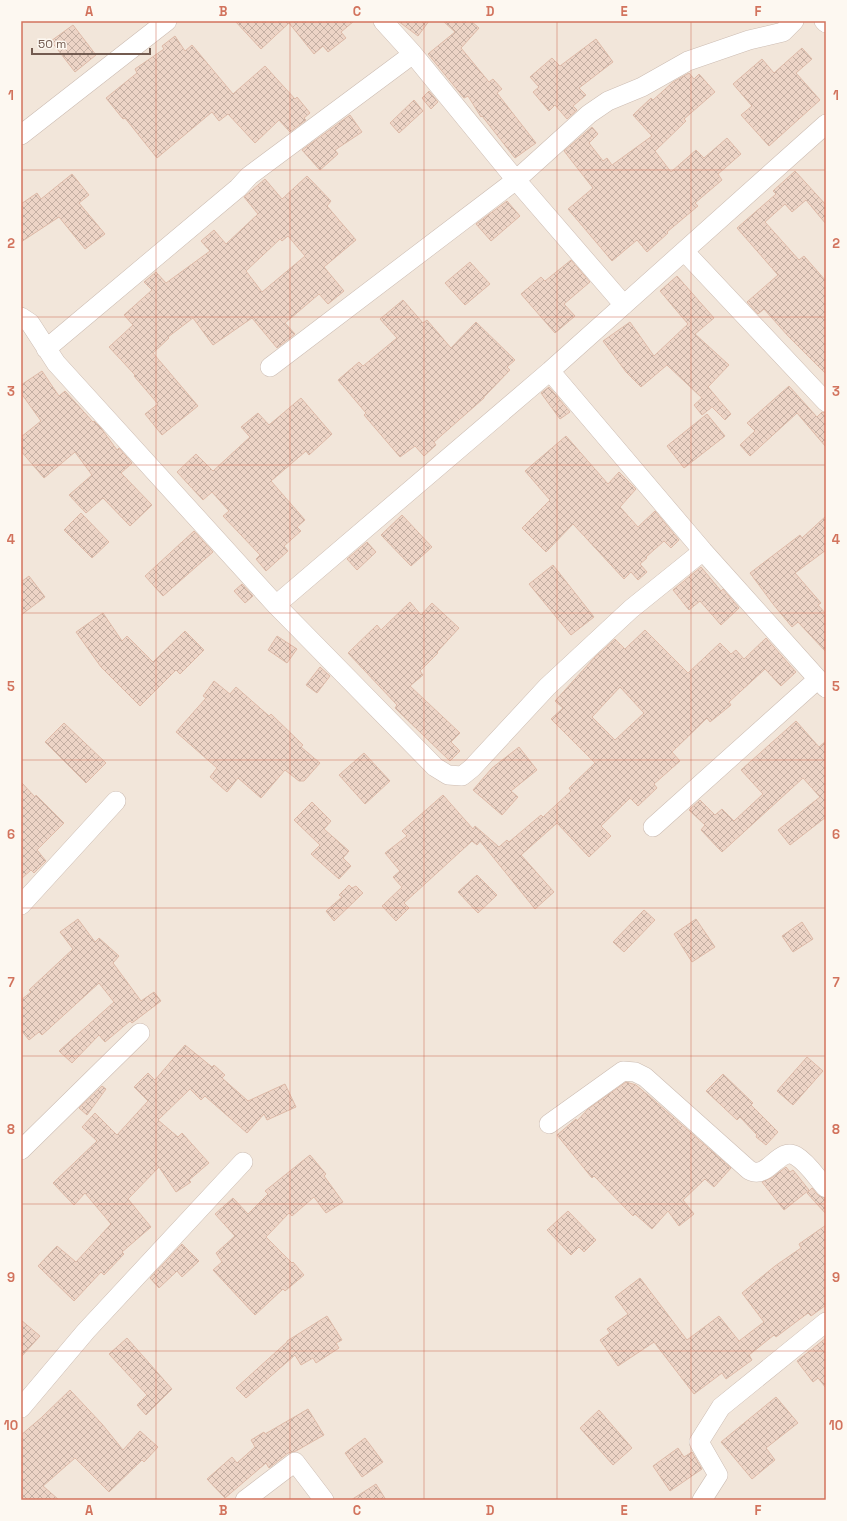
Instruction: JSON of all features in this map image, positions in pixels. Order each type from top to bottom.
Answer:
[{"type":"street","points":[[21,135],[167,21]]},
{"type":"street","points":[[384,21],[413,54],[516,180],[624,306]]},
{"type":"street","points":[[270,367],[516,180],[589,114],[608,101],[642,87],[688,61],[749,40],[783,32],[794,21]]},
{"type":"street","points":[[46,349],[238,188],[249,176],[413,54]]},
{"type":"street","points":[[276,605],[550,371],[826,124]]},
{"type":"street","points":[[684,251],[826,402]]},
{"type":"street","points":[[21,317],[30,323],[56,363],[276,605],[435,767],[448,775],[462,776],[472,768],[547,687],[631,609],[703,551]]},
{"type":"street","points":[[550,371],[703,551],[822,684],[653,827]]},
{"type":"street","points":[[21,905],[116,801]]},
{"type":"street","points":[[21,1150],[140,1033]]},
{"type":"street","points":[[549,1124],[623,1071],[635,1072],[645,1077],[749,1170],[757,1173],[766,1170],[784,1155],[794,1154],[801,1159],[826,1188]]},
{"type":"street","points":[[21,1408],[86,1331],[243,1162]]},
{"type":"street","points":[[702,1500],[718,1474],[699,1442],[721,1407],[826,1322]]},
{"type":"street","points":[[245,1500],[296,1462],[324,1500]]},
{"type":"shaded area","points":[[21,21],[826,21],[826,1500],[21,1500]]},
{"type":"building","points":[[235,21],[354,21],[341,32],[346,38],[328,52],[323,46],[314,54],[289,23],[261,49]]},
{"type":"building","points":[[398,21],[429,21],[418,36]]},
{"type":"building","points":[[443,21],[471,21],[479,28],[461,48],[489,82],[493,79],[502,89],[497,93],[536,143],[515,158],[482,116],[481,117],[468,96],[464,98],[428,54],[455,32]]},
{"type":"building","points":[[73,25],[96,55],[75,72],[51,41]]},
{"type":"building","points":[[175,36],[185,51],[192,45],[233,94],[265,66],[295,99],[297,97],[310,113],[304,118],[306,120],[290,132],[279,120],[255,143],[228,114],[219,121],[212,112],[157,158],[125,118],[123,119],[106,98],[137,73],[135,69],[164,49],[162,46]]},
{"type":"building","points":[[596,39],[613,62],[579,88],[586,95],[573,106],[577,110],[567,119],[555,105],[549,111],[533,92],[539,87],[530,77],[552,58],[560,66]]},
{"type":"building","points":[[802,48],[812,59],[796,73],[820,100],[769,146],[741,115],[752,106],[733,84],[762,59],[774,73]]},
{"type":"building","points":[[689,73],[694,79],[699,74],[715,92],[684,119],[686,121],[655,151],[671,172],[696,150],[704,158],[727,138],[741,154],[718,174],[722,180],[695,203],[698,206],[667,232],[668,233],[647,252],[637,240],[612,261],[568,209],[593,188],[564,151],[592,127],[598,134],[589,143],[603,161],[607,158],[612,165],[652,136],[633,115],[651,98],[653,100],[673,82]]},
{"type":"building","points":[[429,91],[438,102],[431,109],[422,98]]},
{"type":"building","points":[[414,100],[423,111],[399,133],[390,123]]},
{"type":"building","points":[[350,115],[362,132],[335,150],[338,154],[320,170],[302,150]]},
{"type":"building","points":[[795,171],[826,205],[826,224],[806,200],[792,212],[785,204],[765,222],[799,260],[804,256],[826,281],[826,374],[788,336],[764,309],[758,314],[747,302],[778,275],[737,228],[776,194],[773,191]]},
{"type":"building","points":[[72,174],[89,195],[79,203],[105,234],[85,249],[59,217],[21,242],[21,204],[37,193],[41,199]]},
{"type":"building","points":[[307,176],[331,201],[327,206],[356,240],[324,267],[344,291],[328,304],[319,294],[285,323],[295,334],[277,348],[252,318],[213,345],[193,318],[168,337],[169,338],[153,353],[198,406],[162,435],[145,414],[158,404],[134,376],[135,375],[109,347],[133,325],[124,315],[152,290],[144,282],[156,272],[166,283],[210,251],[201,241],[214,230],[226,244],[258,214],[244,197],[265,179],[282,199]],"holes":[[[288,236],[305,256],[262,292],[246,271],[280,239],[282,241]]]},
{"type":"building","points":[[507,201],[520,216],[491,241],[476,224]]},
{"type":"building","points":[[571,260],[590,282],[564,304],[575,316],[555,333],[521,294],[541,277],[545,281]]},
{"type":"building","points":[[470,262],[490,284],[465,305],[445,283]]},
{"type":"building","points":[[677,276],[714,318],[695,334],[729,365],[708,387],[731,414],[725,420],[712,407],[702,415],[694,405],[702,398],[667,365],[641,387],[626,372],[603,341],[630,322],[654,356],[688,324],[660,291]]},
{"type":"building","points":[[403,300],[423,323],[427,320],[451,348],[476,322],[515,360],[507,367],[510,370],[484,398],[434,442],[436,445],[424,456],[415,446],[400,457],[364,415],[366,413],[338,380],[359,362],[363,366],[397,338],[380,319]]},
{"type":"building","points":[[42,371],[59,396],[65,391],[93,422],[94,421],[101,428],[117,450],[119,448],[132,463],[121,473],[152,505],[130,526],[103,498],[86,513],[69,495],[92,475],[75,452],[44,478],[21,451],[21,437],[41,421],[21,393],[21,385]]},
{"type":"building","points":[[789,386],[817,417],[822,412],[826,413],[826,447],[797,413],[750,456],[740,445],[755,431],[747,423]]},
{"type":"building","points":[[549,387],[570,412],[560,419],[541,393]]},
{"type":"building","points":[[301,398],[332,434],[309,455],[306,451],[271,481],[305,520],[297,527],[301,531],[284,546],[288,551],[266,571],[256,559],[260,555],[223,516],[229,511],[212,492],[203,500],[177,472],[196,454],[213,471],[250,437],[241,427],[258,413],[269,425]]},
{"type":"building","points":[[707,414],[725,436],[684,468],[667,446]]},
{"type":"building","points":[[566,436],[608,484],[619,472],[636,489],[620,507],[638,527],[655,511],[679,540],[671,548],[664,541],[646,557],[647,558],[640,564],[647,572],[638,580],[631,572],[624,579],[573,524],[546,552],[522,528],[550,500],[525,471]]},
{"type":"building","points":[[81,513],[109,542],[92,558],[64,530]]},
{"type":"building","points":[[402,515],[432,547],[411,566],[381,535]]},
{"type":"building","points":[[826,516],[826,550],[795,573],[821,603],[818,605],[826,614],[826,652],[798,622],[792,627],[750,573],[800,535],[802,538]]},
{"type":"building","points":[[194,531],[213,552],[163,596],[145,576]]},
{"type":"building","points":[[367,542],[376,552],[357,570],[347,559]]},
{"type":"building","points":[[553,565],[594,617],[571,635],[529,584]]},
{"type":"building","points":[[701,567],[721,591],[723,589],[739,608],[721,625],[700,601],[689,610],[673,590]]},
{"type":"building","points":[[29,576],[45,597],[21,615],[21,582]]},
{"type":"building","points":[[242,584],[253,596],[245,603],[234,591]]},
{"type":"building","points":[[410,602],[421,615],[432,603],[459,628],[437,652],[438,653],[420,671],[423,675],[410,686],[460,733],[451,742],[460,751],[450,761],[395,708],[397,705],[348,653],[377,625],[381,630]]},
{"type":"building","points":[[103,613],[122,641],[127,636],[153,662],[185,631],[204,650],[180,674],[176,670],[140,706],[101,667],[76,632]]},
{"type":"building","points":[[645,630],[688,673],[720,643],[731,654],[736,650],[744,659],[766,638],[796,672],[781,686],[765,669],[729,702],[731,705],[710,722],[707,718],[672,752],[680,761],[654,784],[657,788],[638,806],[630,798],[601,826],[611,836],[589,857],[557,823],[521,855],[554,892],[535,909],[480,841],[477,845],[472,841],[404,903],[409,908],[396,921],[382,906],[402,887],[393,877],[400,871],[385,853],[407,836],[402,831],[443,795],[473,829],[475,826],[499,847],[507,840],[509,842],[541,815],[543,817],[571,791],[569,788],[595,763],[551,719],[563,708],[555,701],[595,657],[615,639],[625,649]],"holes":[[[620,687],[644,713],[615,740],[592,717]]]},
{"type":"building","points":[[277,636],[297,649],[287,663],[268,650]]},
{"type":"building","points":[[320,667],[330,676],[317,693],[306,685]]},
{"type":"building","points":[[214,681],[230,694],[236,687],[269,716],[271,714],[303,745],[301,747],[320,763],[304,781],[299,781],[285,770],[261,798],[238,778],[227,792],[210,777],[217,768],[176,732],[206,698],[203,696]]},
{"type":"building","points":[[796,721],[819,747],[826,741],[826,817],[790,845],[778,830],[820,797],[803,778],[722,852],[701,830],[705,825],[689,810],[700,800],[715,815],[722,809],[734,821],[763,794],[741,770]]},
{"type":"building","points":[[64,723],[106,763],[86,783],[45,742]]},
{"type":"building","points":[[519,747],[537,770],[511,791],[518,797],[502,815],[473,790],[492,768]]},
{"type":"building","points":[[364,753],[390,781],[365,804],[339,775]]},
{"type":"building","points":[[21,782],[64,823],[37,850],[46,861],[34,873],[31,870],[21,879]]},
{"type":"building","points":[[312,802],[331,821],[324,829],[349,851],[343,858],[351,866],[339,879],[311,854],[320,845],[294,820]]},
{"type":"building","points":[[477,875],[497,895],[478,913],[458,892]]},
{"type":"building","points":[[349,885],[352,888],[356,886],[363,893],[334,921],[326,911],[342,897],[339,895]]},
{"type":"building","points":[[644,910],[655,920],[624,952],[613,942]]},
{"type":"building","points":[[78,919],[95,942],[99,938],[119,956],[113,963],[141,1001],[154,992],[161,1001],[132,1023],[130,1021],[105,1042],[99,1035],[72,1063],[59,1051],[114,1002],[99,983],[42,1035],[39,1032],[29,1040],[21,1030],[21,1000],[31,992],[29,990],[73,949],[60,932]]},
{"type":"building","points":[[696,919],[715,947],[692,962],[674,934]]},
{"type":"building","points":[[802,922],[813,939],[793,952],[782,936]]},
{"type":"building","points":[[185,1045],[212,1067],[214,1065],[225,1075],[222,1078],[248,1101],[285,1084],[296,1107],[267,1120],[264,1114],[247,1133],[205,1096],[201,1100],[190,1089],[158,1120],[178,1137],[182,1133],[209,1163],[189,1180],[191,1182],[176,1192],[159,1167],[128,1199],[151,1227],[122,1252],[124,1254],[104,1275],[101,1272],[74,1301],[38,1266],[57,1246],[76,1262],[111,1224],[85,1193],[74,1205],[53,1183],[97,1141],[82,1127],[95,1113],[117,1135],[148,1101],[134,1087],[148,1073],[155,1080]]},
{"type":"building","points":[[807,1057],[823,1071],[793,1105],[777,1091]]},
{"type":"building","points":[[723,1074],[753,1103],[751,1105],[778,1132],[766,1145],[756,1137],[757,1135],[740,1117],[737,1120],[706,1091]]},
{"type":"building","points":[[626,1082],[636,1085],[731,1168],[714,1187],[705,1179],[683,1200],[694,1214],[679,1226],[668,1211],[652,1229],[635,1214],[633,1216],[594,1176],[592,1178],[557,1135],[576,1119],[577,1121],[588,1109]]},
{"type":"building","points":[[102,1086],[106,1089],[87,1115],[79,1108]]},
{"type":"building","points":[[310,1155],[326,1174],[324,1176],[343,1202],[326,1213],[314,1197],[292,1216],[289,1213],[266,1237],[292,1263],[293,1262],[304,1275],[285,1291],[283,1289],[255,1315],[213,1270],[222,1262],[216,1253],[235,1236],[215,1214],[233,1198],[248,1214],[268,1194],[265,1191]]},
{"type":"building","points":[[786,1167],[790,1172],[793,1170],[809,1190],[784,1210],[762,1182],[773,1177]]},
{"type":"building","points":[[812,1188],[818,1195],[826,1199],[826,1214],[807,1193]]},
{"type":"building","points":[[568,1211],[596,1240],[584,1252],[579,1247],[571,1255],[547,1230]]},
{"type":"building","points":[[826,1225],[826,1305],[811,1316],[808,1313],[776,1337],[774,1335],[749,1355],[752,1360],[726,1379],[722,1373],[694,1394],[654,1342],[618,1366],[600,1340],[610,1333],[607,1329],[628,1314],[615,1297],[640,1278],[687,1340],[719,1316],[739,1341],[764,1322],[742,1293],[775,1266],[801,1248],[799,1244]]},
{"type":"building","points":[[182,1244],[199,1261],[182,1277],[177,1271],[159,1288],[150,1278]]},
{"type":"building","points":[[327,1316],[342,1340],[336,1343],[339,1348],[316,1363],[313,1358],[301,1365],[295,1355],[246,1398],[236,1388],[287,1341]]},
{"type":"building","points":[[21,1320],[40,1336],[21,1357]]},
{"type":"building","points":[[127,1338],[172,1389],[146,1415],[137,1405],[147,1395],[109,1354]]},
{"type":"building","points":[[826,1338],[826,1388],[818,1378],[813,1382],[797,1361]]},
{"type":"building","points":[[70,1390],[102,1424],[123,1450],[140,1431],[158,1447],[144,1462],[142,1460],[109,1492],[75,1458],[43,1486],[59,1500],[21,1500],[21,1435]]},
{"type":"building","points":[[776,1397],[798,1423],[766,1448],[775,1460],[752,1479],[721,1442]]},
{"type":"building","points":[[308,1409],[324,1435],[296,1451],[288,1453],[269,1468],[266,1463],[225,1498],[207,1479],[232,1457],[237,1463],[255,1447],[251,1440],[264,1432],[265,1434]]},
{"type":"building","points":[[599,1410],[632,1448],[613,1465],[580,1428]]},
{"type":"building","points":[[365,1438],[383,1462],[362,1477],[345,1453]]},
{"type":"building","points":[[678,1448],[684,1457],[692,1452],[702,1469],[670,1491],[653,1466]]},
{"type":"building","points":[[376,1484],[386,1500],[351,1500]]}]
